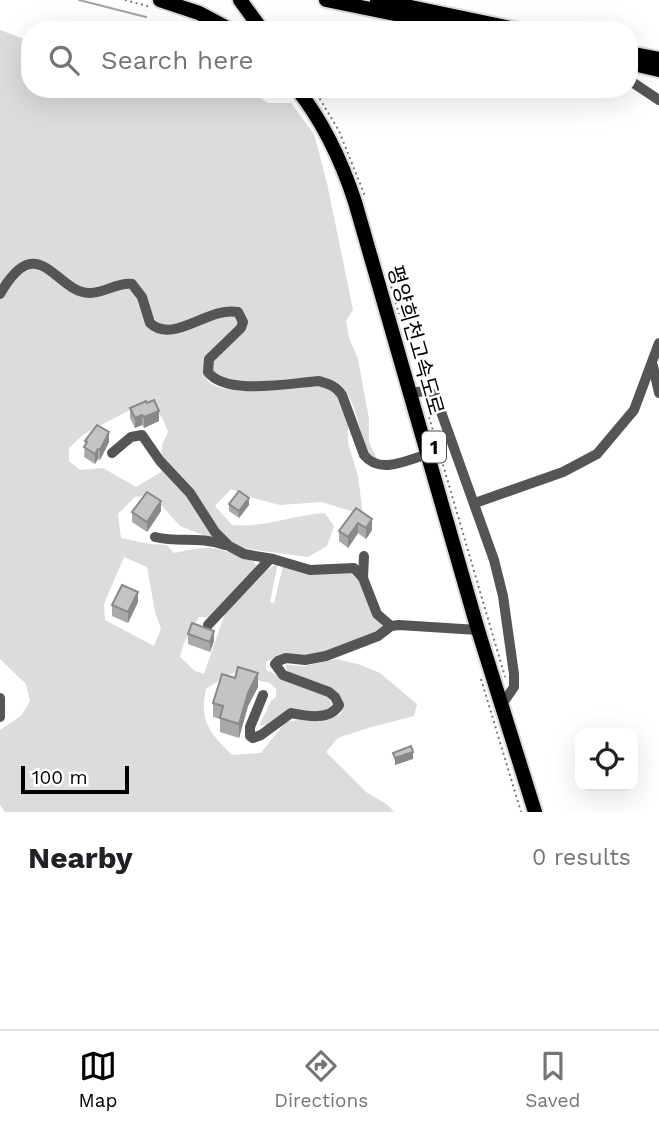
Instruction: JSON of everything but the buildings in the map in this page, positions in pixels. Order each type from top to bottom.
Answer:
[{"type":"highway","points":[[160,0],[214,21]]},
{"type":"highway","points":[[240,0],[255,21]]},
{"type":"highway","points":[[326,0],[429,21]]},
{"type":"highway","points":[[377,0],[477,21]]},
{"type":"highway","points":[[638,55],[659,59]]},
{"type":"highway","points":[[638,65],[659,70]]},
{"type":"highway","name":"평양희천고속도로","points":[[308,98],[345,173],[355,202],[478,630],[535,812]]},
{"type":"highway","name":"평양희천고속도로","points":[[309,98],[324,117],[351,172],[505,700],[541,812]]},
{"type":"street","points":[[638,86],[659,100]]},
{"type":"street","points":[[0,294],[16,272],[36,265],[46,266],[82,292],[90,293],[125,283],[132,284],[142,297],[150,323],[164,331],[224,311],[238,312],[243,322],[241,328],[209,359],[208,372],[216,381],[241,386],[319,381],[330,384],[342,395],[364,454],[370,462],[383,466],[428,454]]},
{"type":"street","points":[[475,503],[563,472],[597,454],[634,410],[659,343]]},
{"type":"street","points":[[652,362],[659,393]]},
{"type":"street","points":[[417,391],[435,395],[494,560],[510,642],[514,687],[505,700]]},
{"type":"street","points":[[112,453],[131,437],[142,435],[160,461],[190,493],[215,532],[229,546]]},
{"type":"street","points":[[155,537],[208,539],[244,554],[318,571],[349,566],[363,578],[377,614],[391,626],[478,630]]},
{"type":"street","points":[[363,578],[364,556]]},
{"type":"street","points":[[208,625],[270,559]]},
{"type":"street","points":[[263,695],[250,727],[250,736],[253,738],[291,713],[317,716],[335,712],[339,705],[335,696],[283,675],[275,664],[286,658],[304,660],[326,656],[379,636],[391,626]]},
{"type":"street","points":[[0,698],[0,717]]},
{"type":"shaded area","points":[[0,30],[21,38],[21,98],[260,98],[268,103],[291,103],[314,134],[327,183],[353,310],[346,321],[349,338],[358,359],[369,419],[369,442],[377,459],[368,454],[348,395],[333,381],[304,378],[237,383],[225,381],[211,371],[213,357],[246,327],[247,319],[238,309],[175,327],[166,326],[153,318],[135,281],[123,280],[85,288],[73,283],[51,266],[35,261],[0,289]]},
{"type":"shaded area","points":[[33,268],[44,269],[74,291],[130,287],[147,321],[158,333],[230,314],[236,315],[240,322],[204,370],[208,381],[216,386],[259,390],[314,385],[326,386],[336,391],[348,421],[348,443],[358,476],[363,515],[322,502],[280,505],[231,489],[215,506],[232,525],[255,525],[325,513],[334,526],[327,546],[308,557],[233,547],[180,526],[152,495],[135,497],[118,514],[121,538],[167,545],[174,553],[215,548],[253,561],[257,566],[210,617],[199,617],[184,643],[180,657],[195,671],[204,674],[225,613],[264,572],[278,563],[270,602],[274,603],[283,566],[355,572],[383,628],[323,653],[299,656],[282,654],[266,662],[266,670],[328,696],[333,706],[309,715],[259,726],[271,701],[276,697],[276,689],[270,683],[241,676],[238,671],[206,689],[205,719],[212,733],[232,755],[261,753],[286,721],[331,718],[341,714],[342,705],[333,691],[288,673],[285,665],[304,666],[336,659],[380,673],[417,704],[414,716],[338,738],[326,752],[366,792],[388,805],[394,812],[5,812],[0,805],[0,730],[21,716],[30,701],[26,684],[0,659],[0,299],[14,280]],"holes":[[[153,407],[163,419],[168,432],[162,445],[161,472],[136,487],[103,468],[80,470],[69,461],[69,448],[84,434],[130,410]],[[124,557],[147,567],[155,612],[161,629],[154,646],[105,620],[104,604]]]},
{"type":"waterway","points":[[79,0],[146,17]]}]
